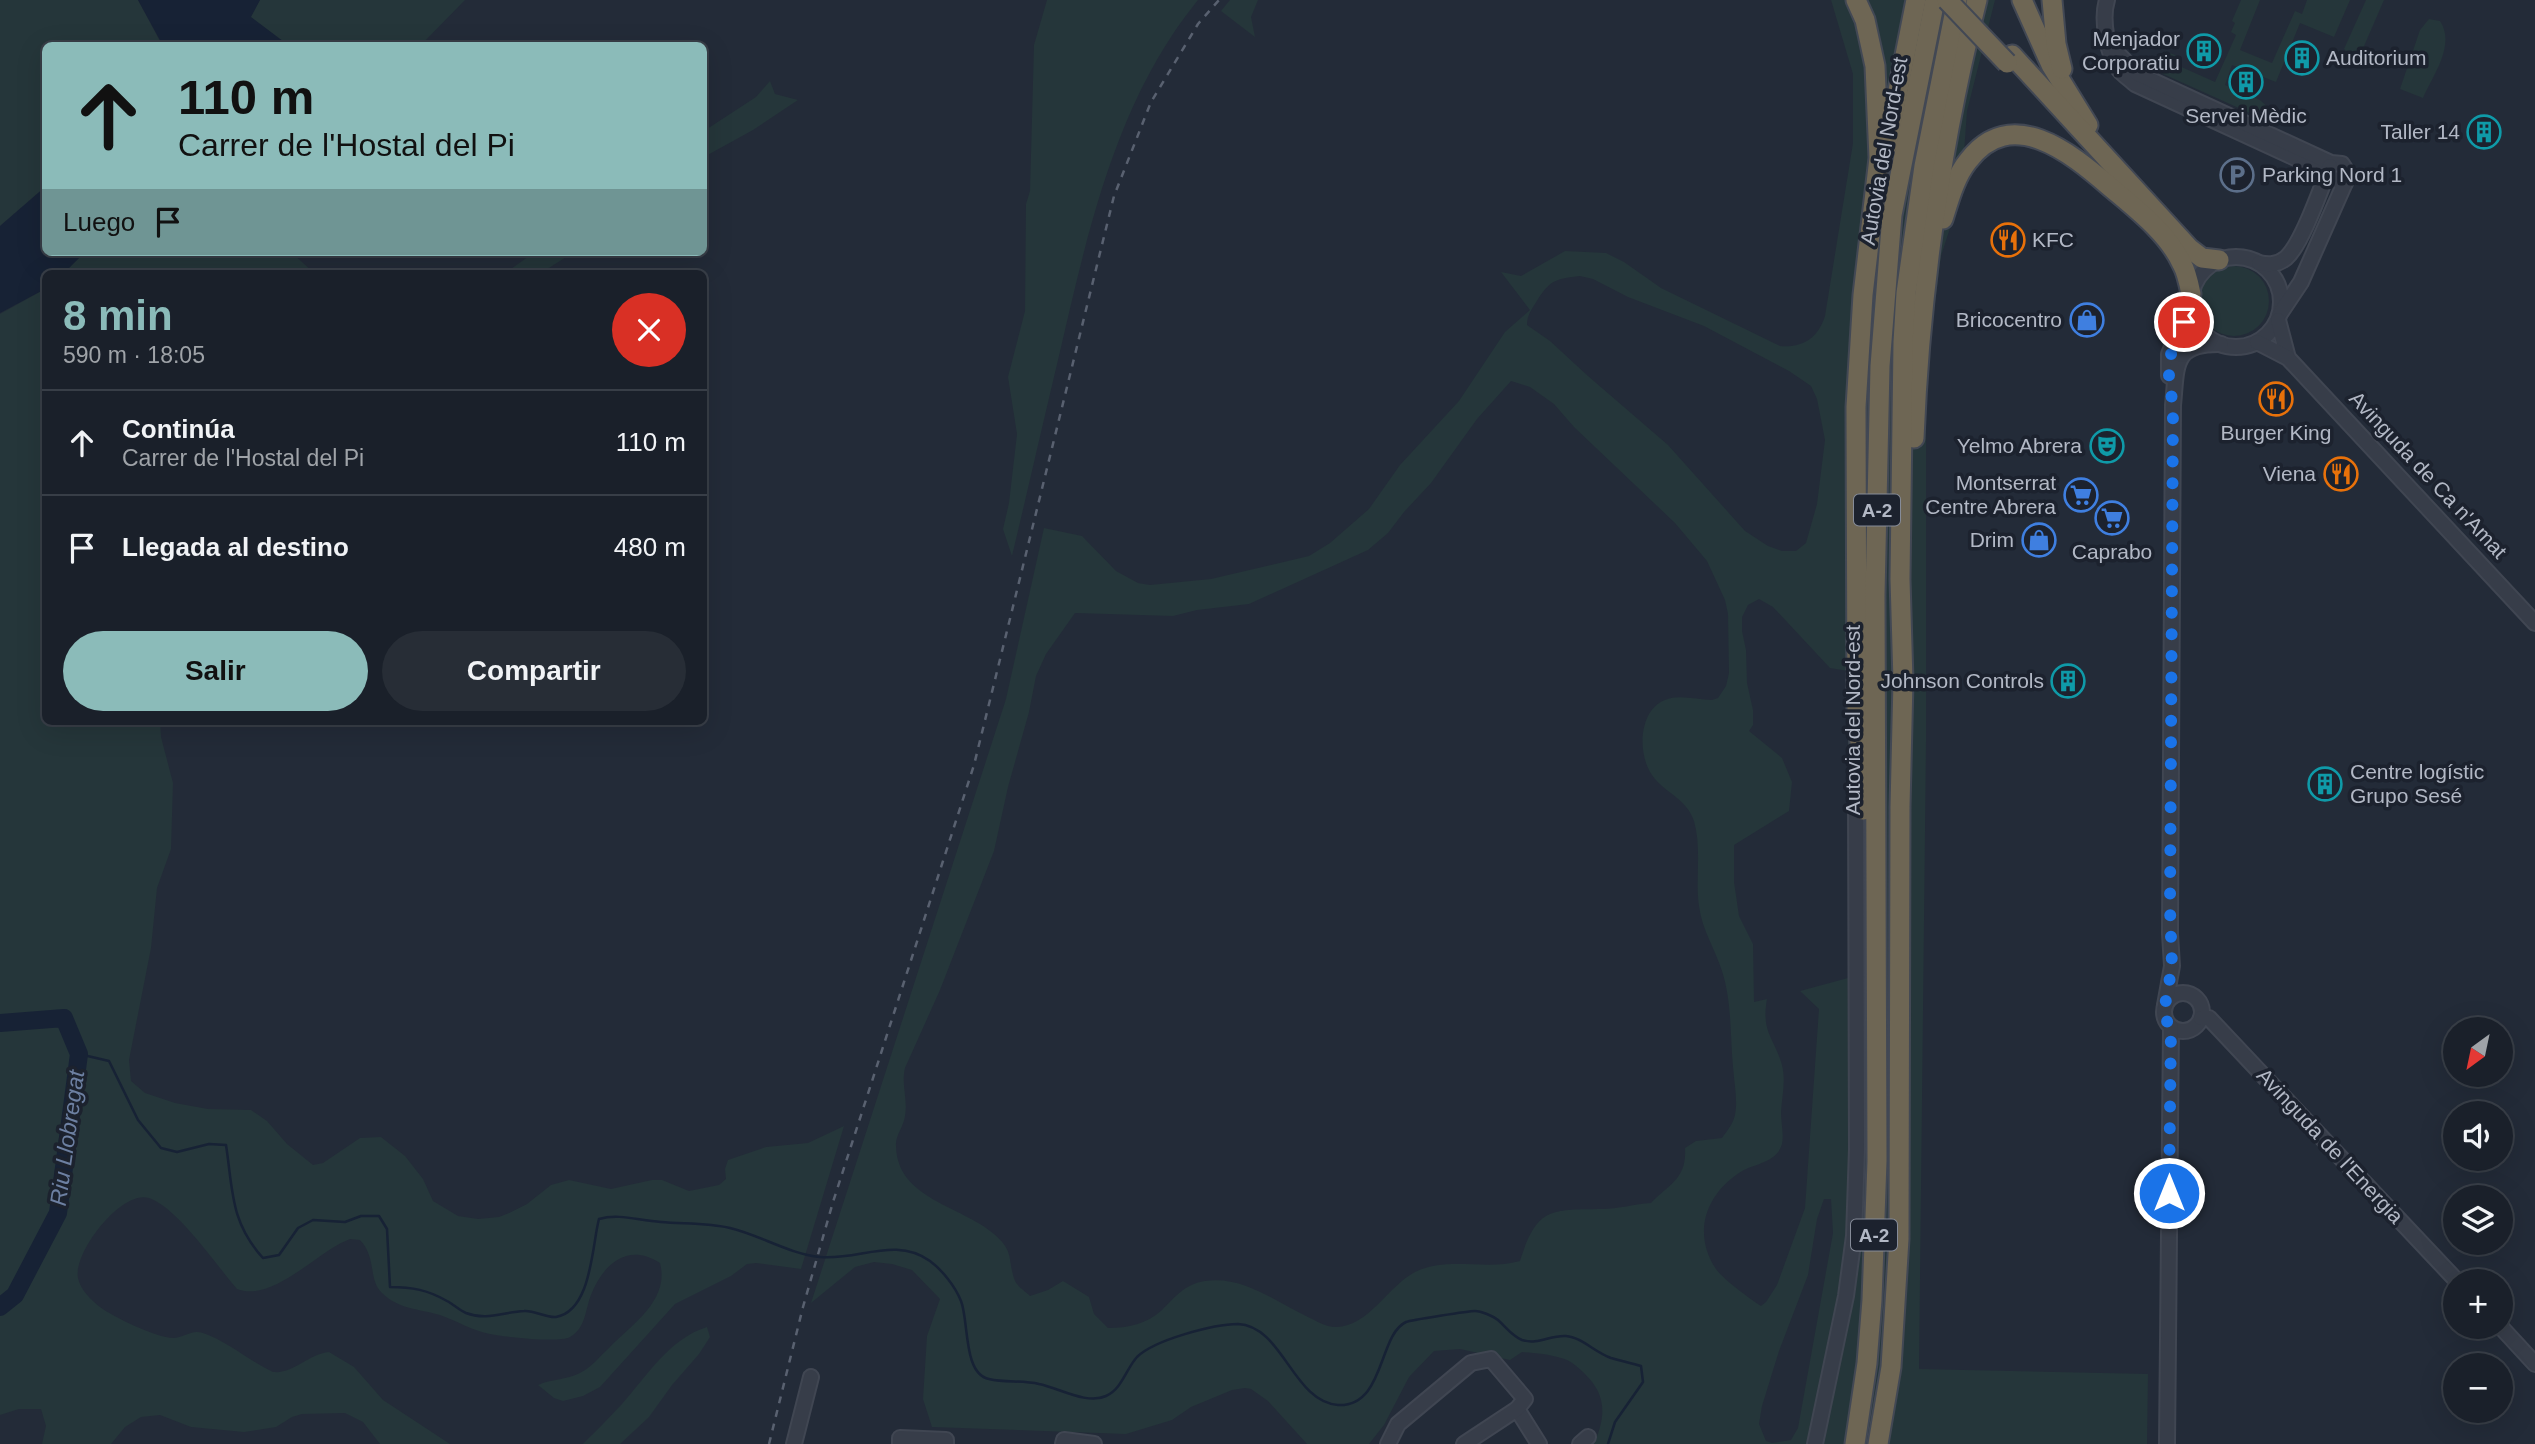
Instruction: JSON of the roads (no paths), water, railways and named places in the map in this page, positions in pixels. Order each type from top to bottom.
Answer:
[{"type":"highway","points":[[1856,0],[1865,20],[1875,66],[1878,103],[1878,177],[1863,295],[1856,407],[1857,710],[1865,833],[1864,895],[1876,1025]]},
{"type":"highway","points":[[1878,177],[1916,0]]},
{"type":"highway","name":"Autovia del Nord-est","points":[[1855,1444],[1867,1363],[1872,1300],[1877,1161],[1875,595],[1880,366],[1892,215],[1935,0]]},
{"type":"highway","points":[[1947,0],[2009,59]]},
{"type":"highway","points":[[1958,0],[2140,204]]},
{"type":"highway","name":"Autovia del Nord-est","points":[[1878,1444],[1888,1390],[1899,1239],[1903,681],[1900,579],[1906,293],[1924,166],[1958,0]]},
{"type":"highway","points":[[1903,681],[1911,646],[1917,375],[1929,249],[1942,160],[1977,0]]},
{"type":"highway","points":[[2022,0],[2051,65],[2080,115],[2176,252],[2183,266],[2191,298]]},
{"type":"highway","points":[[2052,0],[2056,44],[2066,90]]},
{"type":"highway","points":[[1926,288],[1943,219],[1959,174],[1979,149],[2009,135],[2024,135],[2043,140],[2140,204],[2202,258],[2220,260]]},
{"type":"highway","points":[[1886,1444],[1888,1390]]},
{"type":"street","points":[[2107,0],[2103,13],[2108,43],[2119,70],[2135,84],[2317,168],[2342,164],[2348,177],[2301,282],[2265,336],[2257,342],[2233,347],[2200,344],[2187,350],[2178,362],[2173,405],[2170,907],[2172,966],[2165,1006],[2164,1017],[2176,1030],[2188,1030],[2201,1018],[2201,1005],[2193,995],[2176,994],[2165,1006]]},
{"type":"street","points":[[2108,43],[2138,74],[2331,164]]},
{"type":"street","points":[[2223,125],[2228,122],[2267,139],[2270,135]]},
{"type":"street","points":[[2173,405],[2169,383],[2169,354],[2201,273],[2220,260],[2232,257],[2270,265],[2285,258],[2291,252],[2331,164]]},
{"type":"street","points":[[2258,262],[2276,281],[2280,293],[2280,316]]},
{"type":"street","points":[[2191,298],[2193,315],[2199,327],[2208,337],[2221,344]]},
{"type":"street","name":"Avinguda de Ca n'Amat","points":[[2280,316],[2288,358]]},
{"type":"street","name":"Avinguda de Ca n'Amat","points":[[2257,342],[2288,358],[2535,623]]},
{"type":"street","points":[[1815,1444],[1846,1296],[1854,1236],[1857,1149],[1857,710]]},
{"type":"street","points":[[2172,966],[2187,993]]},
{"type":"street","name":"Avinguda de l'Energia","points":[[2201,1018],[2209,1018],[2446,1269]]},
{"type":"street","points":[[2166,1444],[2171,1027]]},
{"type":"street","points":[[2512,1339],[2535,1364]]},
{"type":"street","points":[[1388,1444],[1398,1423],[1471,1363],[1490,1359],[1525,1399],[1517,1409],[1464,1444]]},
{"type":"street","points":[[794,1444],[811,1377]]},
{"type":"street","points":[[1517,1409],[1539,1444]]},
{"type":"street","points":[[900,1441],[944,1442]]},
{"type":"street","points":[[1063,1442],[1094,1444]]},
{"type":"water","points":[[138,0],[260,0],[251,17],[284,42],[161,42]]},
{"type":"water","points":[[42,190],[42,256],[81,256],[67,270],[42,270],[42,291],[0,313],[0,226]]},
{"type":"waterway","name":"Riu Llobregat","points":[[0,1023],[64,1018],[79,1054],[58,1213],[15,1295],[0,1307]]},
{"type":"waterway","points":[[79,1054],[109,1061],[138,1120],[161,1148],[177,1152],[209,1144],[226,1145],[232,1191],[239,1218],[252,1245],[263,1258],[279,1255],[298,1228],[313,1220],[345,1222],[361,1216],[379,1216],[387,1229],[390,1287],[426,1292],[474,1315],[528,1311],[556,1317],[568,1312],[584,1290],[599,1219],[614,1217],[730,1228],[797,1252],[820,1257],[890,1250],[917,1254],[939,1269],[958,1295],[971,1357],[981,1375],[995,1380],[1039,1384],[1090,1398],[1111,1393],[1137,1357],[1145,1351],[1170,1339],[1200,1330],[1238,1324],[1253,1328],[1266,1337],[1298,1379],[1323,1401],[1338,1405],[1353,1403],[1365,1395],[1373,1383],[1390,1341],[1397,1329],[1406,1322],[1478,1311],[1496,1318],[1522,1340],[1572,1337],[1605,1356],[1641,1366],[1643,1382],[1615,1422],[1608,1444]]},
{"type":"railway","points":[[769,1444],[803,1307],[833,1202],[974,765],[1114,196],[1151,102],[1198,24],[1219,0]]},
{"type":"place","name":"Menjador Corporatiu","points":[[2204,51]]},
{"type":"place","name":"Auditorium","points":[[2302,58]]},
{"type":"place","name":"Servei Mèdic","points":[[2246,82]]},
{"type":"place","name":"Taller 14","points":[[2484,132]]},
{"type":"place","name":"Parking Nord 1","points":[[2237,175]]},
{"type":"place","name":"KFC","points":[[2008,240]]},
{"type":"place","name":"Bricocentro","points":[[2087,320]]},
{"type":"place","name":"Burger King","points":[[2276,399]]},
{"type":"place","name":"Yelmo Abrera","points":[[2107,446]]},
{"type":"place","name":"Viena","points":[[2341,474]]},
{"type":"place","name":"Montserrat Centre Abrera","points":[[2081,495]]},
{"type":"place","name":"Caprabo","points":[[2112,518]]},
{"type":"place","name":"Drim","points":[[2039,540]]},
{"type":"place","name":"Johnson Controls","points":[[2068,681]]},
{"type":"place","name":"Centre logístic Grupo Sesé","points":[[2325,784]]}]
